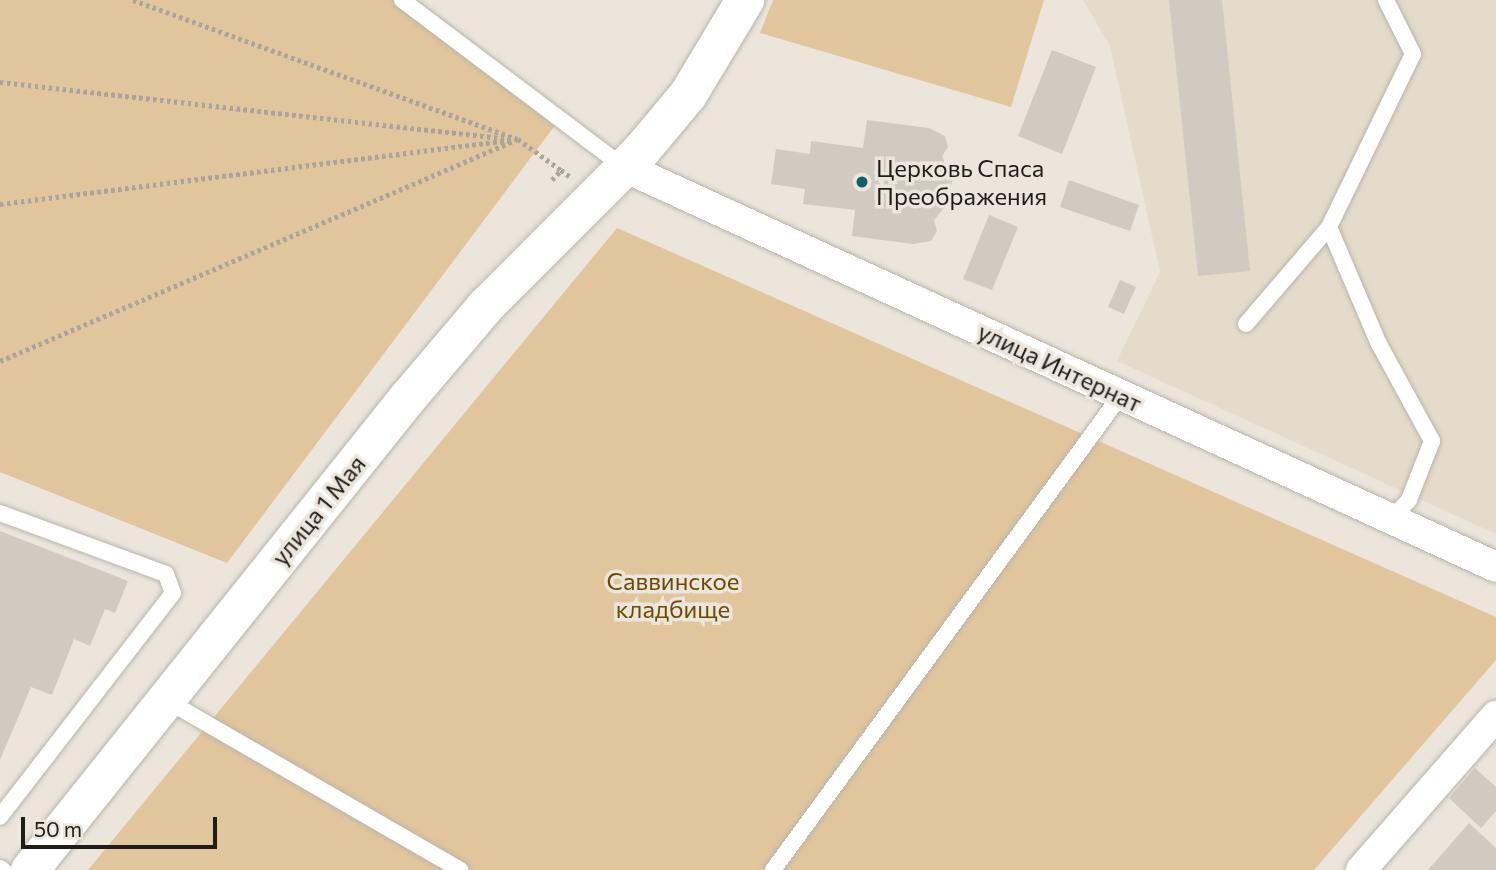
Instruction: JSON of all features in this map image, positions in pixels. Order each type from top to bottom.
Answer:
[{"type":"street","name":"улица 1 Мая","points":[[30,870],[476,318],[624,167],[688,95],[745,0]]},
{"type":"street","name":"улица Интернат","points":[[624,167],[1496,567]]},
{"type":"street","points":[[1361,870],[1496,716]]},
{"type":"lane","points":[[402,0],[624,167]]},
{"type":"lane","points":[[1246,324],[1329,227],[1413,54],[1386,0]]},
{"type":"lane","points":[[1329,227],[1379,344],[1432,441],[1409,500],[1391,519]]},
{"type":"lane","points":[[773,870],[1121,395]]},
{"type":"lane","points":[[0,513],[166,574],[173,593],[0,817]]},
{"type":"lane","points":[[28,542],[34,526]]},
{"type":"lane","points":[[166,700],[461,870]]},
{"type":"path","points":[[133,0],[518,139],[561,170]]},
{"type":"path","points":[[0,82],[518,139]]},
{"type":"path","points":[[0,204],[518,139]]},
{"type":"path","points":[[0,361],[518,139]]},
{"type":"shaded area","points":[[1083,0],[1496,0],[1496,534],[1117,361],[1160,272],[1110,46]]},
{"type":"green space","points":[[0,0],[402,0],[559,120],[227,563],[0,472]]},
{"type":"green space","points":[[773,0],[1044,0],[1011,107],[760,33]]},
{"type":"green space","name":"Саввинское кладбище","points":[[617,228],[1496,617],[1496,660],[1314,870],[88,870]]},
{"type":"building","points":[[1169,0],[1222,0],[1250,271],[1198,276]]},
{"type":"building","points":[[1052,50],[1096,67],[1062,154],[1018,136]]},
{"type":"building","name":"Церковь Спаса Преображения","points":[[867,120],[929,128],[945,136],[948,147],[942,156],[952,180],[949,202],[934,220],[937,231],[931,241],[913,244],[852,236],[855,210],[803,204],[805,189],[771,184],[776,149],[810,154],[811,141],[863,148]]},
{"type":"building","points":[[1069,180],[1139,205],[1130,231],[1060,207]]},
{"type":"building","points":[[989,215],[1018,227],[992,290],[963,279]]},
{"type":"building","points":[[1120,280],[1136,287],[1124,314],[1108,307]]},
{"type":"building","points":[[0,531],[128,581],[115,613],[105,609],[90,646],[74,639],[52,695],[31,687],[0,760]]},
{"type":"building","points":[[1475,768],[1496,787],[1496,811],[1481,828],[1449,798]]},
{"type":"building","points":[[1469,823],[1496,848],[1496,870],[1428,870]]},
{"type":"place","name":"Церковь Спаса Преображения","points":[[862,182]]}]
